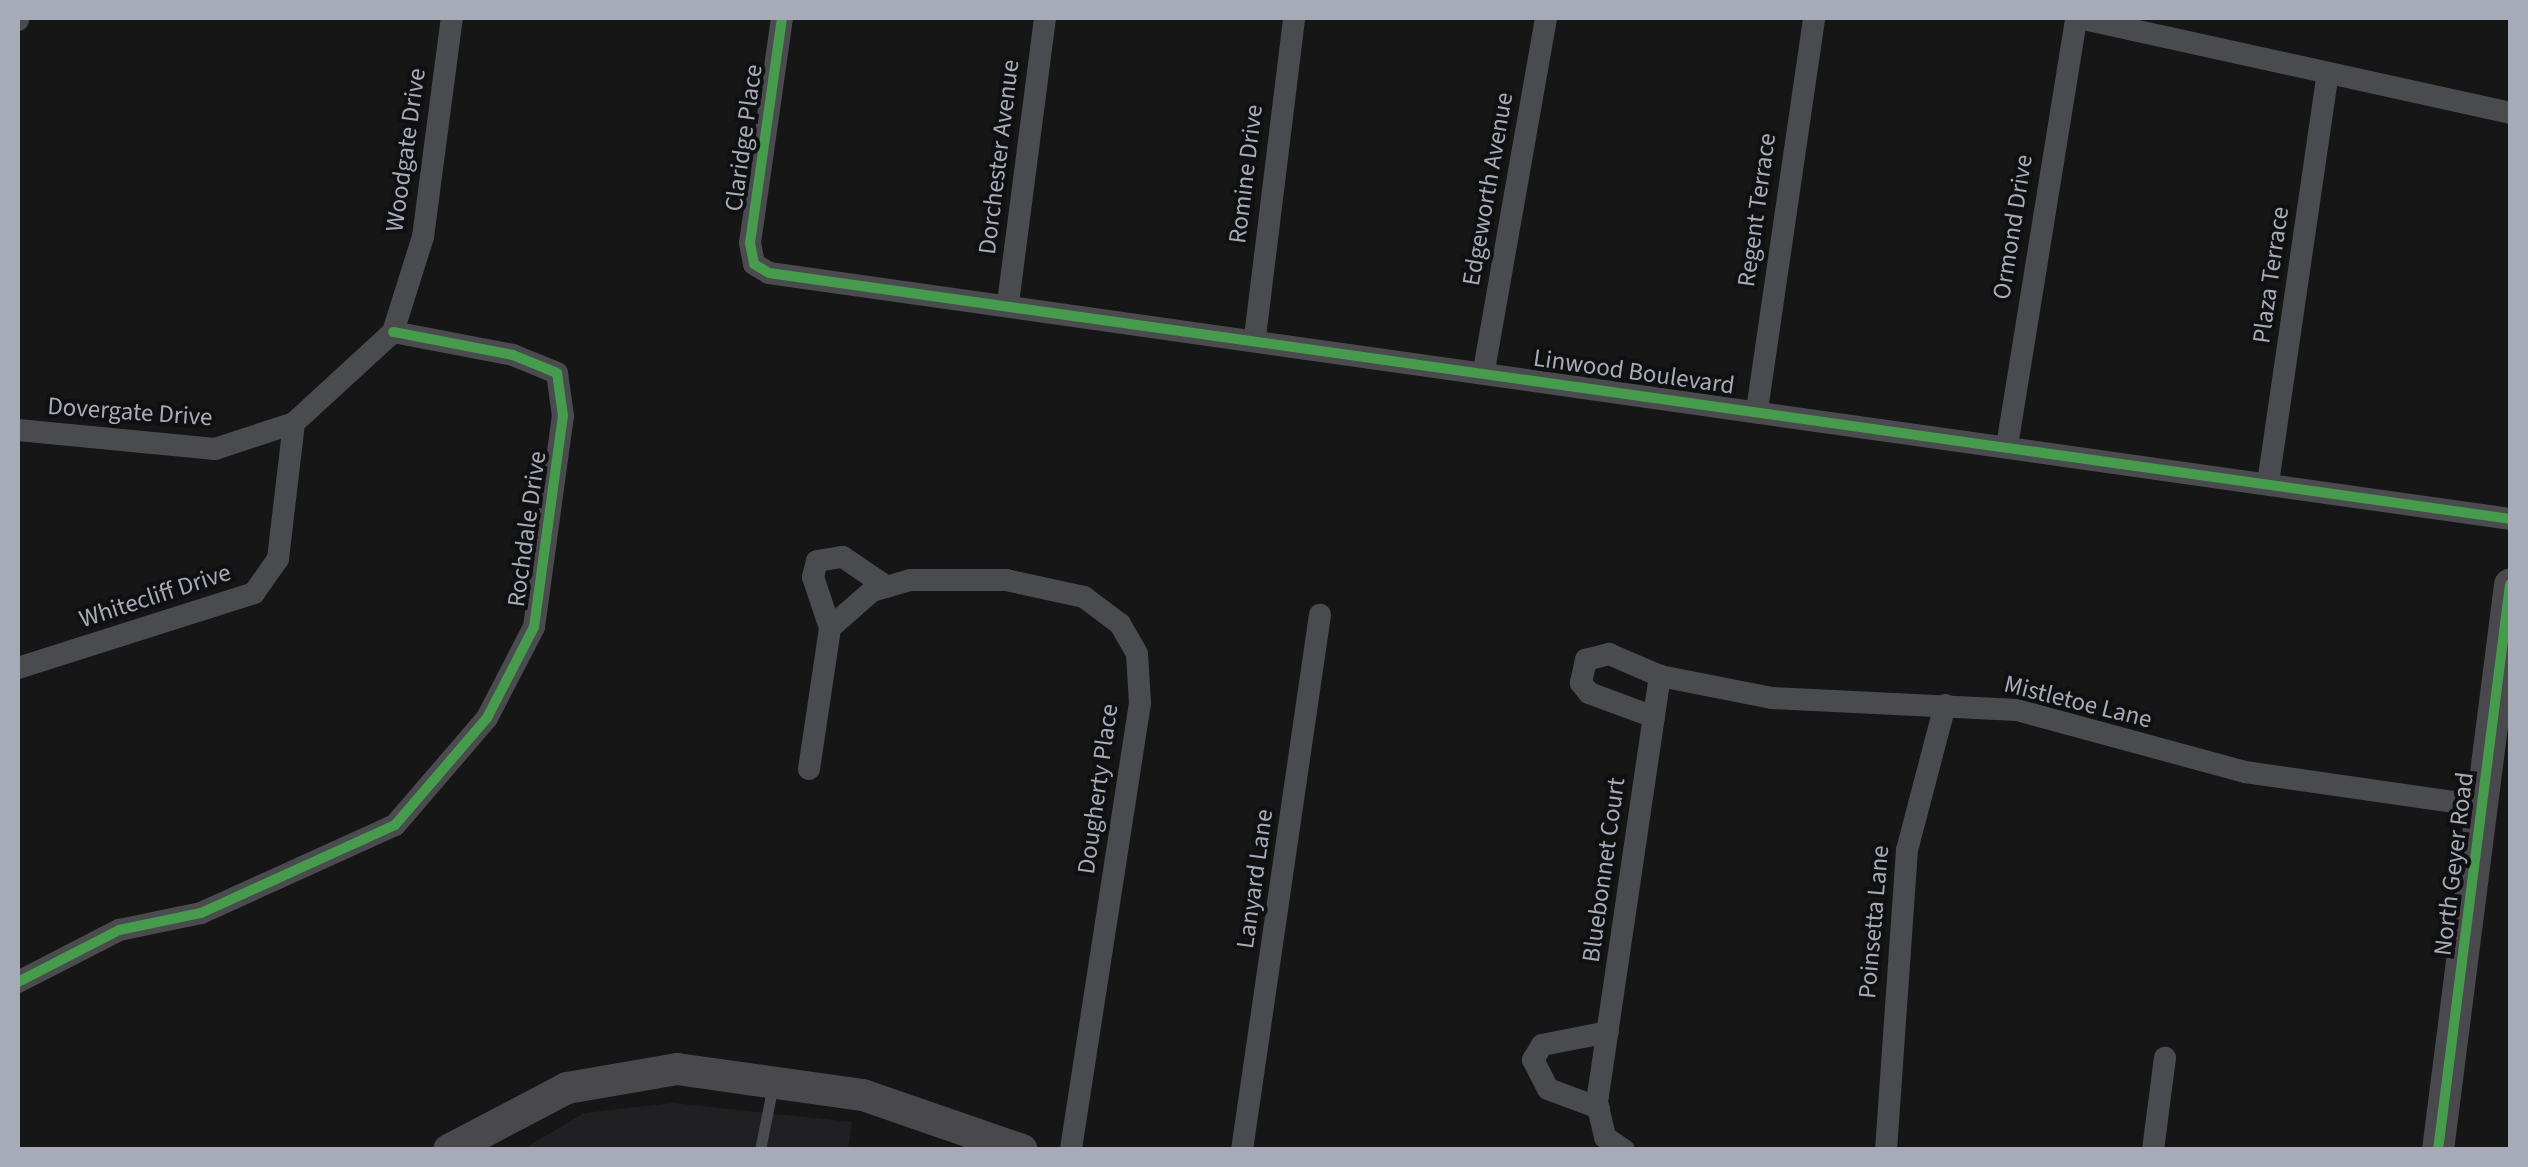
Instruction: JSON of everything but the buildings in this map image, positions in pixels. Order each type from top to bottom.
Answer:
[{"type":"main road","name":"North Geyer Road","points":[[2438,1150],[2510,585]]},
{"type":"main road","points":[[450,1150],[600,1077],[677,1069],[774,1080],[879,1099],[1022,1150]]},
{"type":"street","name":"Woodgate Drive","points":[[294,423],[393,332],[423,237],[452,18]]},
{"type":"street","name":"Claridge Place","points":[[754,264],[782,18]]},
{"type":"street","name":"Dorchester Avenue","points":[[1008,303],[1045,18]]},
{"type":"street","name":"Romine Drive","points":[[1254,337],[1294,18]]},
{"type":"street","name":"Edgeworth Avenue","points":[[1484,370],[1546,18]]},
{"type":"street","name":"Regent Terrace","points":[[1757,410],[1814,18]]},
{"type":"street","points":[[2078,18],[2510,112]]},
{"type":"street","name":"Ormond Drive","points":[[2006,446],[2078,18]]},
{"type":"street","name":"Plaza Terrace","points":[[2268,483],[2328,74]]},
{"type":"street","name":"Linwood Boulevard","points":[[754,264],[785,276],[1254,337],[2510,519]]},
{"type":"street","name":"Rochdale Drive","points":[[18,982],[119,930],[201,913],[395,825],[487,718],[534,627],[563,416],[557,373],[513,355],[393,332]]},
{"type":"street","name":"Dovergate Drive","points":[[18,430],[216,449],[294,423]]},
{"type":"street","name":"Whitecliff Drive","points":[[18,668],[254,593],[278,559],[294,423]]},
{"type":"street","points":[[809,768],[830,628],[813,577],[817,561],[844,557],[887,587],[830,628]]},
{"type":"street","name":"Dougherty Place","points":[[887,587],[1006,580],[1084,597],[1120,624],[1136,654],[1140,703],[1072,1150]]},
{"type":"street","name":"Lanyard Lane","points":[[1242,1150],[1320,615]]},
{"type":"street","points":[[1654,717],[1589,693],[1581,671],[1598,653],[1660,676]]},
{"type":"street","name":"Mistletoe Lane","points":[[1660,676],[1772,698],[2016,710],[2245,772],[2481,806]]},
{"type":"street","name":"Bluebonnet Court","points":[[1615,1143],[1598,1108],[1660,676]]},
{"type":"street","name":"Poinsetta Lane","points":[[1886,1150],[1907,850],[1945,704]]},
{"type":"street","points":[[1598,1108],[1548,1089],[1532,1060],[1542,1045],[1608,1032]]},
{"type":"street","points":[[2153,1150],[2165,1058]]},
{"type":"lane","points":[[760,1150],[774,1080]]},
{"type":"shaded area","points":[[673,1103],[852,1122],[848,1149],[522,1150],[584,1113]]},
{"type":"cycle path","points":[[782,18],[750,243],[754,264],[769,273],[2510,519]]},
{"type":"cycle path","points":[[18,982],[119,930],[201,913],[395,825],[487,718],[534,627],[563,416],[557,373],[513,355],[393,332]]},
{"type":"cycle path","points":[[2438,1150],[2510,585]]}]
